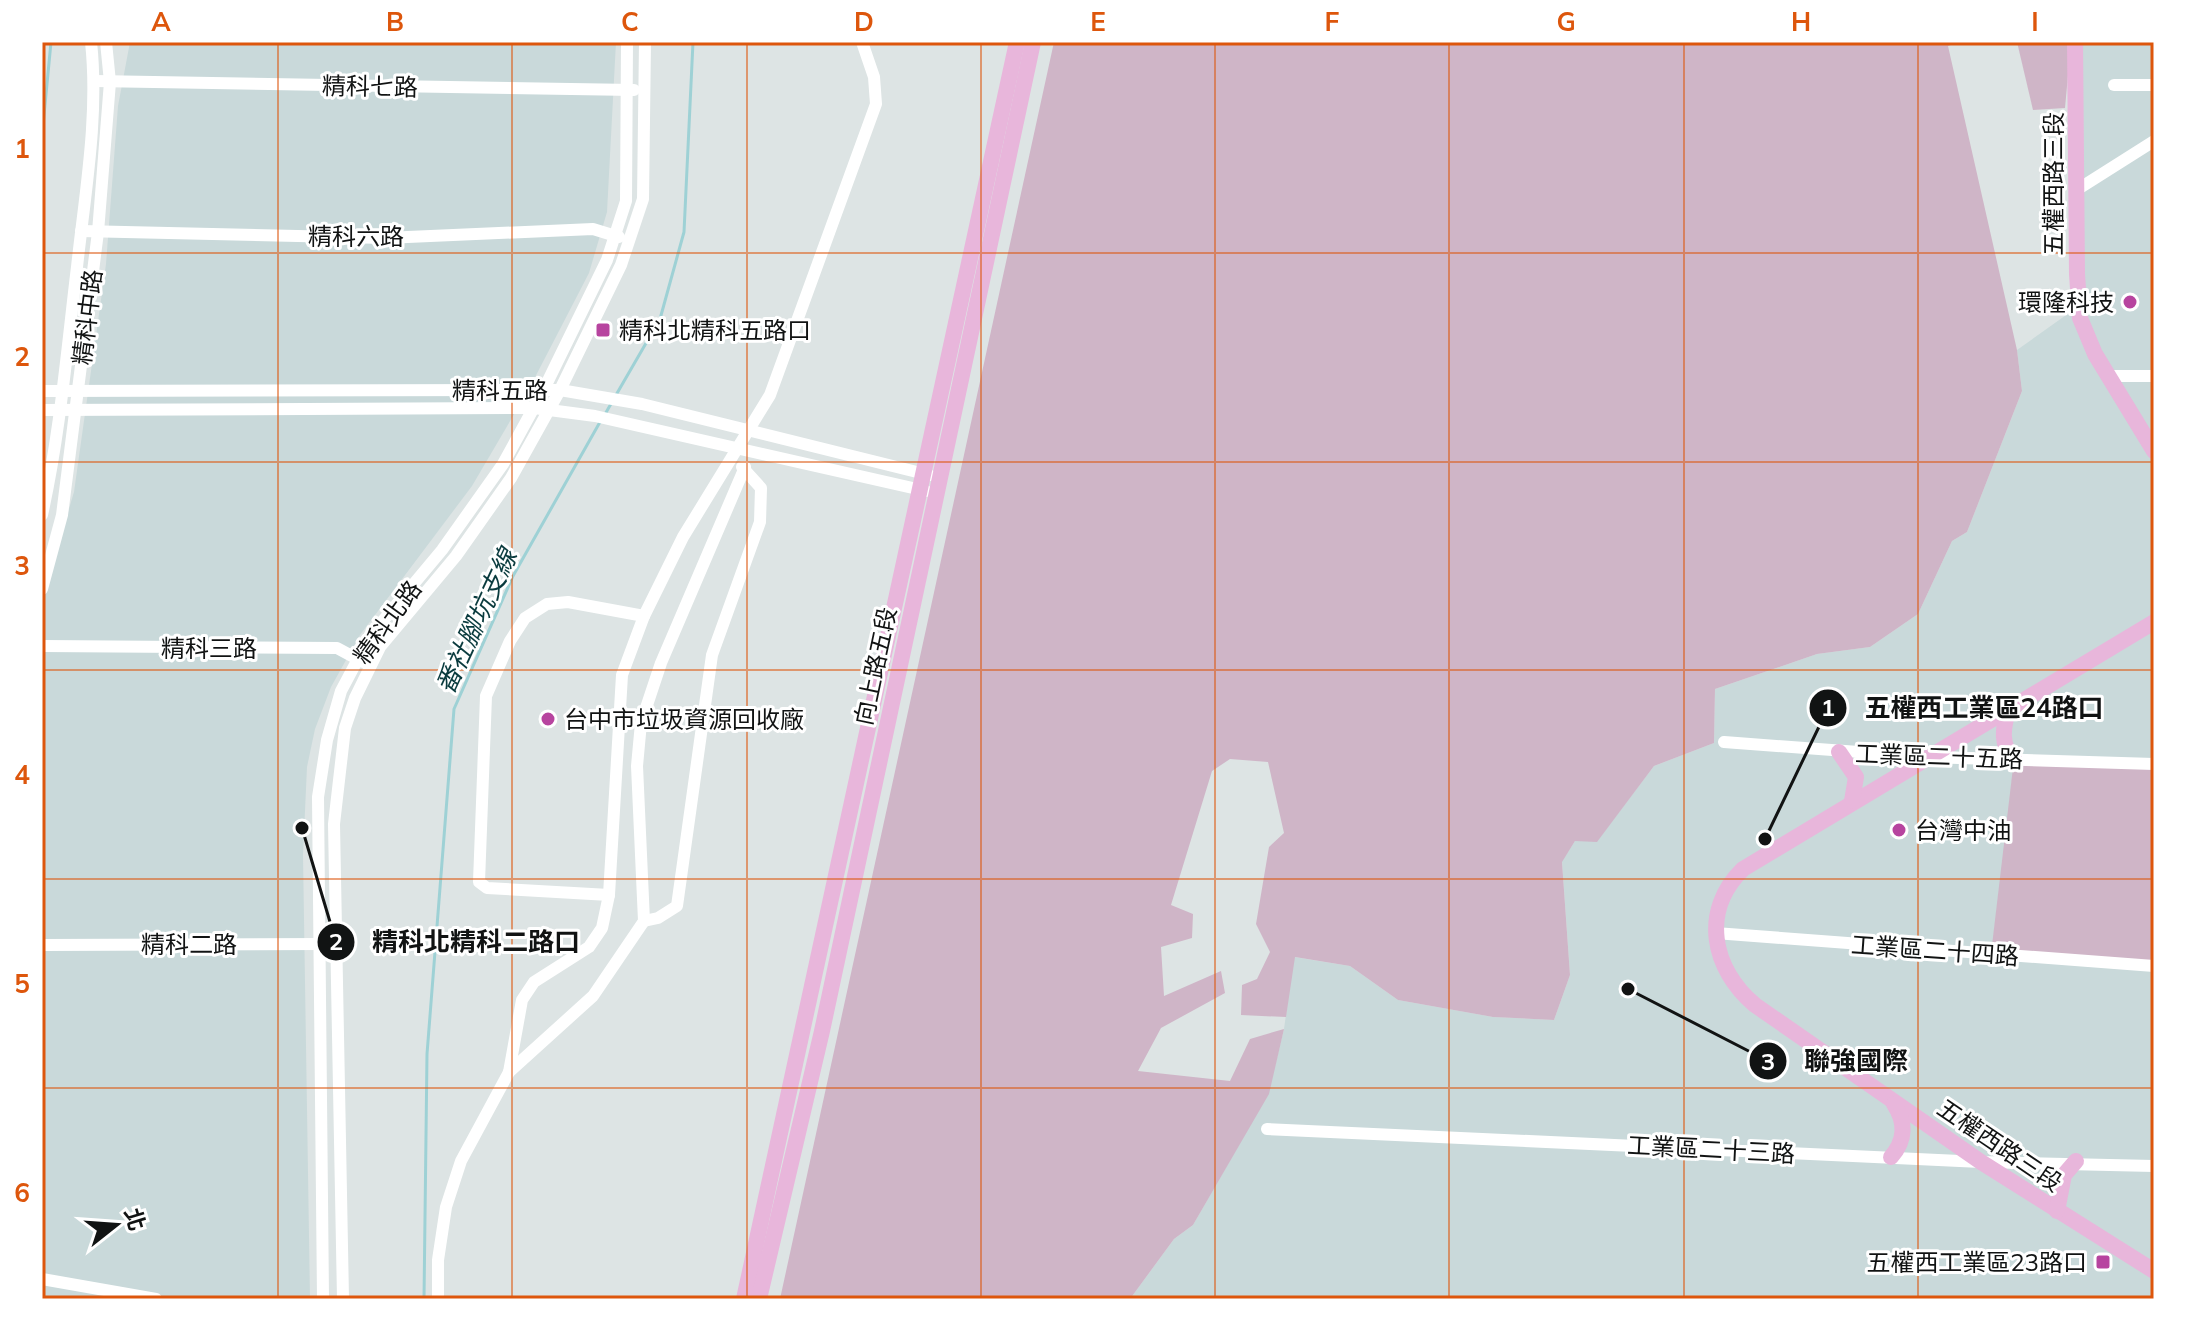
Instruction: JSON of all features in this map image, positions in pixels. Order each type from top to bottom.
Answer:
[{"type":"main road","name":"向上路五段","points":[[744,1299],[935,486],[1017,42]]},
{"type":"main road","name":"向上路五段","points":[[759,1299],[822,1031],[935,486],[1033,42]]},
{"type":"main road","name":"五權西路三段","points":[[2075,42],[2078,119],[2075,191],[2080,318],[2107,376],[2154,451]]},
{"type":"main road","name":"五權西路三段","points":[[2154,622],[1743,869],[1722,898],[1715,933],[1722,967],[1736,989],[1981,1162],[2154,1271]]},
{"type":"main road","points":[[2008,711],[2003,736],[2005,746],[2014,759]]},
{"type":"main road","points":[[1839,752],[1853,769],[1852,801]]},
{"type":"main road","points":[[1891,1157],[1902,1138],[1903,1125],[1893,1102]]},
{"type":"main road","points":[[2057,1211],[2064,1175],[2076,1161]]},
{"type":"street","name":"精科中路","points":[[42,515],[62,391],[81,231],[95,81],[91,42]]},
{"type":"street","name":"精科中路","points":[[42,589],[62,515],[98,232],[110,82],[106,42]]},
{"type":"street","name":"精科北路","points":[[323,1299],[318,797],[321,771],[341,691],[358,659],[380,623],[442,550],[486,490],[544,389],[607,260],[626,201],[627,42]]},
{"type":"street","name":"精科北路","points":[[343,1299],[335,945],[334,824],[338,764],[355,698],[380,647],[481,524],[550,410],[630,238],[643,199],[645,42]]},
{"type":"street","points":[[438,1299],[438,1260],[446,1207],[461,1161],[509,1072],[522,1000],[534,982],[589,947],[602,928],[609,895],[622,675],[644,616],[683,537],[770,395],[876,104],[874,77],[862,42]]},
{"type":"street","name":"精科七路","points":[[95,81],[645,90]]},
{"type":"street","points":[[2114,85],[2154,85]]},
{"type":"street","points":[[2075,191],[2154,141]]},
{"type":"street","name":"精科六路","points":[[81,231],[385,238],[593,229],[630,238]]},
{"type":"street","points":[[2107,376],[2154,376]]},
{"type":"street","name":"精科五路","points":[[42,391],[560,390],[642,404],[773,436],[935,486]]},
{"type":"street","name":"精科五路","points":[[42,410],[534,408],[595,416],[935,486]]},
{"type":"street","points":[[644,921],[658,918],[677,906],[712,655],[760,522],[761,488],[745,467],[727,465]]},
{"type":"street","points":[[509,1072],[593,996],[644,921],[637,766],[641,723],[661,663],[745,467]]},
{"type":"street","points":[[609,895],[487,888],[479,882],[486,696],[510,641],[525,618],[539,608],[568,602],[644,616]]},
{"type":"street","name":"精科三路","points":[[42,646],[337,648],[371,667]]},
{"type":"street","name":"工業區二十五路","points":[[1724,742],[1926,757],[2154,764]]},
{"type":"street","name":"工業區二十四路","points":[[1715,933],[2154,966]]},
{"type":"street","name":"精科二路","points":[[42,945],[335,945]]},
{"type":"street","name":"工業區二十三路","points":[[1267,1129],[1981,1162],[2076,1161],[2154,1166]]},
{"type":"street","points":[[42,1279],[156,1299]]},
{"type":"shaded area","points":[[130,42],[616,42],[607,212],[589,273],[530,387],[472,486],[360,635],[331,687],[315,729],[307,767],[303,855],[310,1299],[42,1299],[42,600],[74,492],[106,264],[118,106]]},
{"type":"shaded area","points":[[1054,42],[1959,42],[1948,46],[2017,350],[2022,391],[1967,532],[1952,541],[1918,614],[1870,647],[1817,654],[1715,689],[1714,743],[1654,766],[1597,842],[1575,841],[1562,862],[1570,975],[1554,1020],[1493,1017],[1398,1000],[1350,966],[1295,957],[1286,1017],[1241,1015],[1242,985],[1257,979],[1270,952],[1256,924],[1269,847],[1284,833],[1268,762],[1230,759],[1212,771],[1171,905],[1193,914],[1192,938],[1161,947],[1164,996],[1221,971],[1225,993],[1161,1028],[1138,1071],[1230,1081],[1250,1039],[1284,1029],[1269,1094],[1193,1225],[1174,1239],[1130,1299],[780,1299]]},
{"type":"shaded area","points":[[2017,42],[2071,42],[2065,108],[2033,110]]},
{"type":"shaded area","points":[[2081,42],[2154,42],[2154,1299],[1130,1299],[1174,1239],[1193,1225],[1268,1094],[1284,1029],[1294,957],[1350,966],[1398,1000],[1493,1017],[1554,1020],[1570,975],[1562,861],[1575,841],[1597,841],[1654,766],[1714,743],[1715,689],[1817,654],[1870,647],[1918,614],[1952,541],[1967,532],[2022,391],[2017,350],[2069,313]]},
{"type":"shaded area","points":[[2014,759],[2154,764],[2154,965],[1991,954]]},
{"type":"waterway","points":[[42,136],[51,42]]},
{"type":"waterway","name":"番社腳坑支線","points":[[616,395],[660,319],[684,232],[693,42]]},
{"type":"waterway","name":"番社腳坑支線","points":[[604,416],[612,402]]},
{"type":"waterway","name":"番社腳坑支線","points":[[424,1299],[427,1054],[454,709],[513,576],[600,422]]},
{"type":"place","name":"環隆科技","points":[[2130,302]]},
{"type":"place","name":"精科北精科五路口","points":[[603,330]]},
{"type":"place","name":"台中市垃圾資源回收廠","points":[[548,719]]},
{"type":"place","name":"精科北精科二路口","points":[[302,828]]},
{"type":"place","name":"台灣中油","points":[[1899,830]]},
{"type":"place","name":"五權西工業區24路口","points":[[1765,839]]},
{"type":"place","name":"聯強國際","points":[[1628,989]]},
{"type":"place","name":"五權西工業區23路口","points":[[2103,1262]]}]
